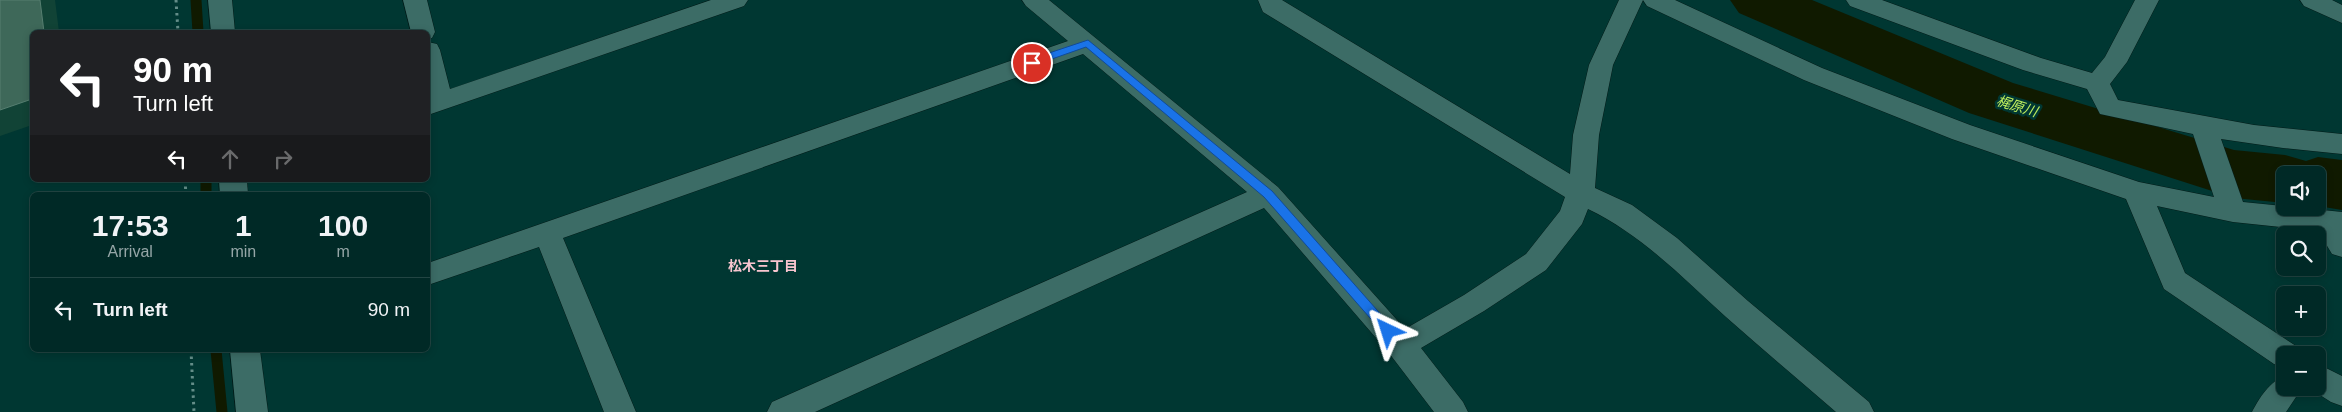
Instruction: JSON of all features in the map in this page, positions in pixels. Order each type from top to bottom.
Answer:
[{"type":"street","points":[[220,0],[223,30]]},
{"type":"street","points":[[416,0],[423,30]]},
{"type":"street","points":[[430,68],[434,104],[669,11],[736,0]]},
{"type":"street","points":[[1034,0],[1268,194],[1400,344],[1452,412]]},
{"type":"street","points":[[1270,0],[1271,6],[1580,193],[1622,213],[1667,246],[1738,310],[1858,412]]},
{"type":"street","points":[[1400,344],[1419,336],[1474,303],[1536,262],[1572,216],[1583,185],[1586,135],[1600,65],[1631,0]]},
{"type":"street","points":[[1655,0],[1813,74],[1961,132],[2137,192],[2334,222],[2342,246]]},
{"type":"street","points":[[1858,0],[2032,64],[2097,83],[2110,107],[2205,131],[2342,144]]},
{"type":"street","points":[[2097,83],[2115,62],[2147,0]]},
{"type":"street","points":[[2312,0],[2342,14]]},
{"type":"street","points":[[430,273],[1088,43]]},
{"type":"street","points":[[2205,131],[2230,207]]},
{"type":"street","points":[[2137,192],[2174,281],[2276,349]]},
{"type":"street","points":[[783,412],[1268,194]]},
{"type":"street","points":[[547,232],[620,412]]},
{"type":"street","points":[[245,352],[252,412]]},
{"type":"street","points":[[2326,382],[2342,393]]},
{"type":"street","points":[[2268,412],[2281,396]]},
{"type":"path","points":[[176,0],[178,30]]},
{"type":"path","points":[[191,352],[194,412]]},
{"type":"building","points":[[0,0],[40,0],[44,30],[30,30],[30,100],[0,110]]},
{"type":"waterway","points":[[196,0],[198,30]]},
{"type":"waterway","name":"梶原川","points":[[1759,0],[1991,98],[2234,174],[2276,178]]},
{"type":"waterway","points":[[206,182],[206,192]]},
{"type":"waterway","name":"梶原川","points":[[2326,183],[2342,185]]},
{"type":"waterway","points":[[216,352],[222,412]]},
{"type":"district","name":"松木三丁目","points":[[763,266]]},
{"type":"route","points":[[1032,63],[1088,43],[1268,194],[1388,331]]}]
